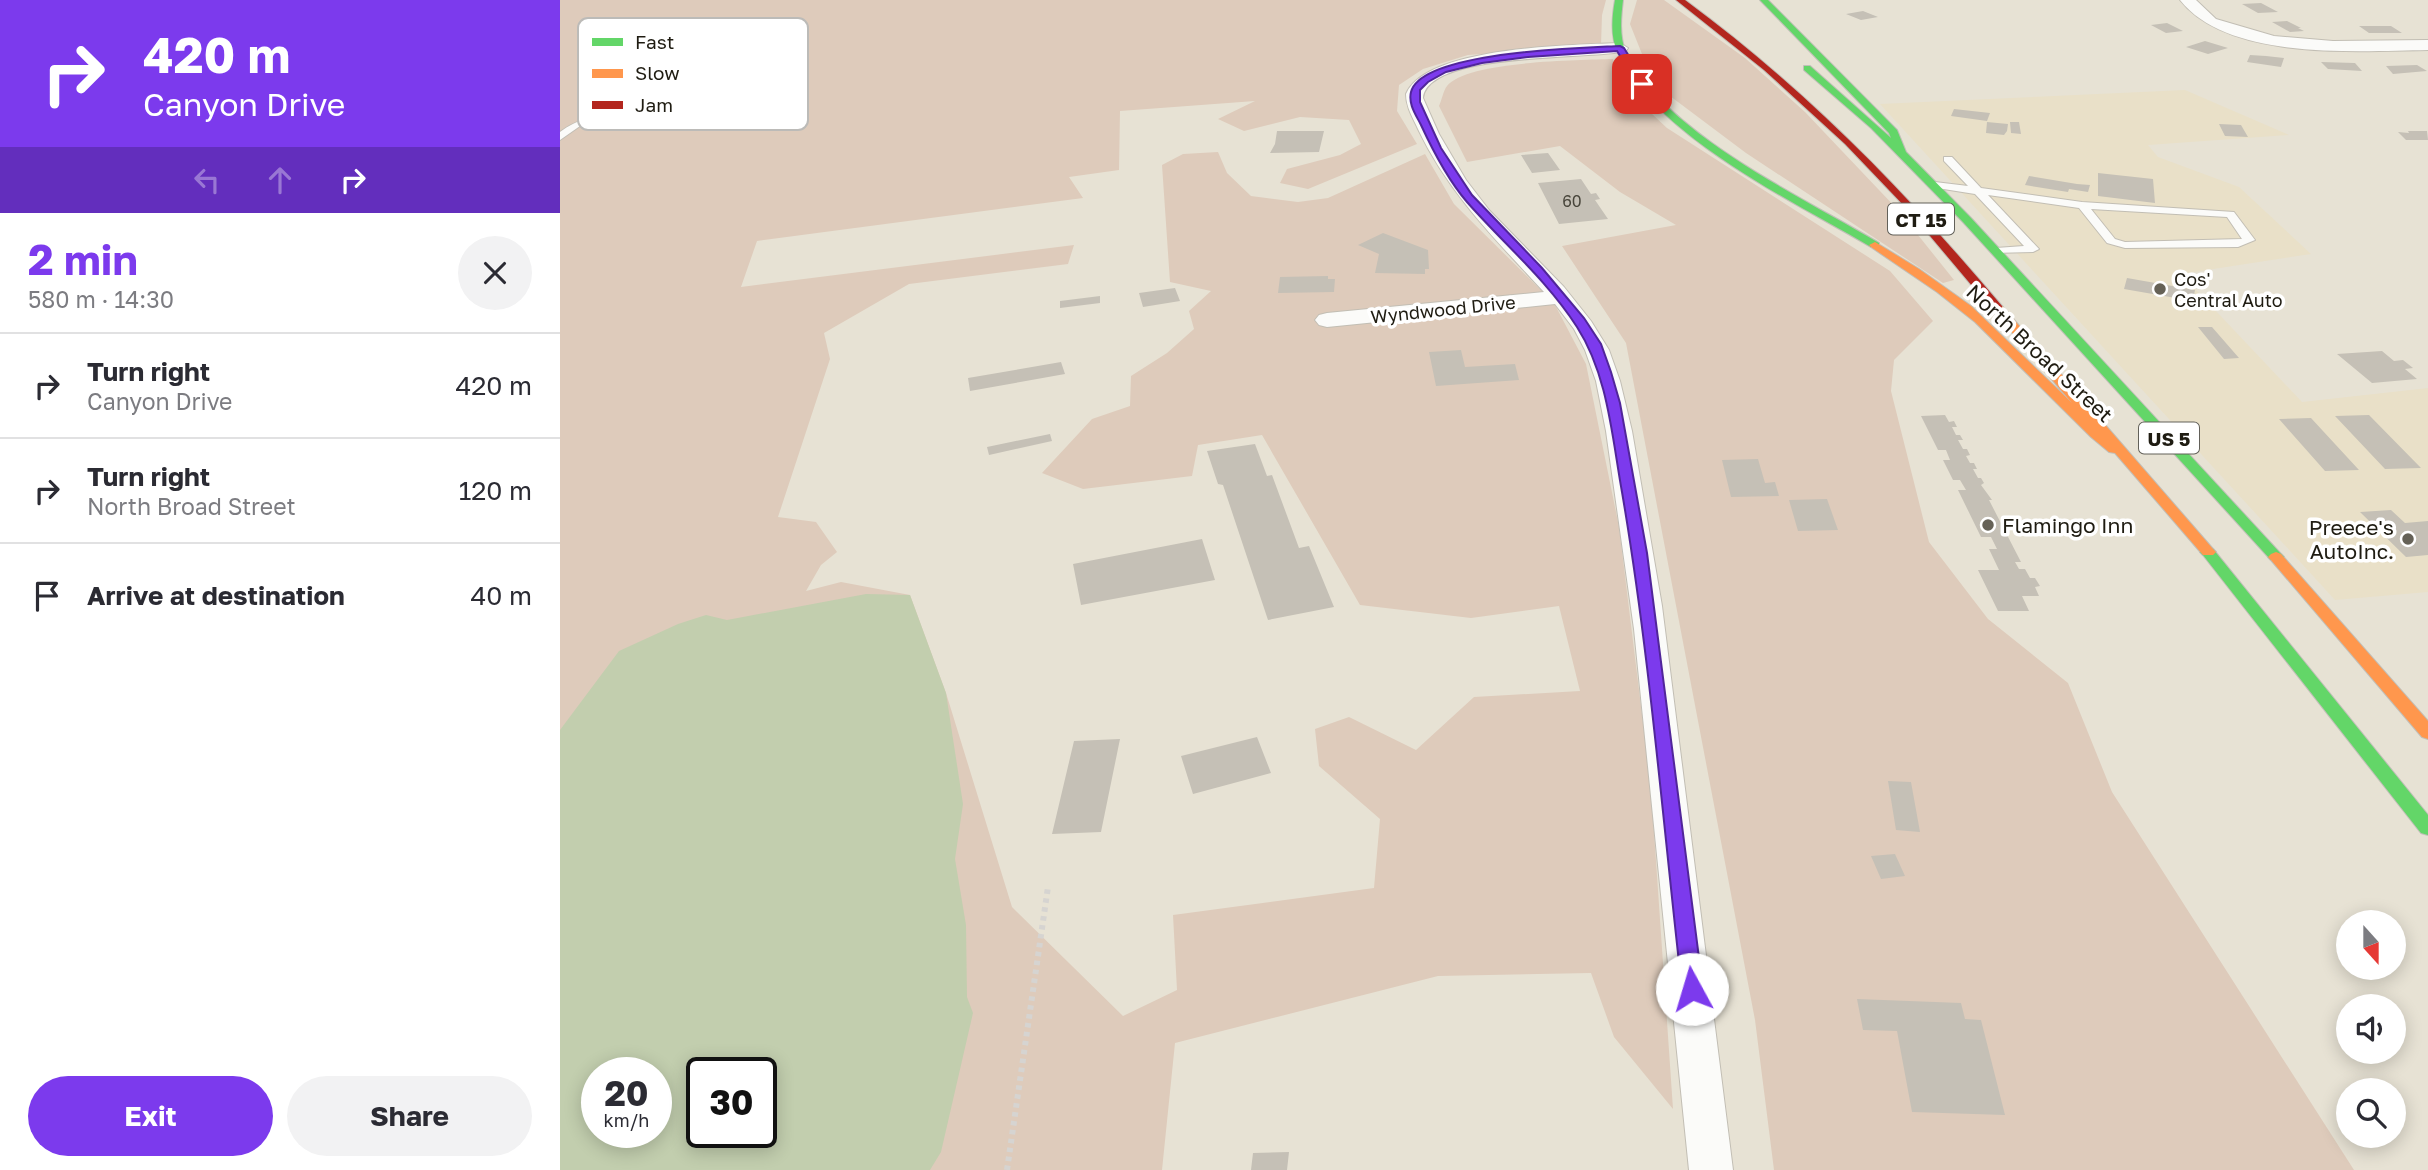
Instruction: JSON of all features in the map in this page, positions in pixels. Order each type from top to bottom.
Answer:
[{"type":"main road","name":"North Broad Street","points":[[1619,0],[1616,20],[1620,48],[1642,84],[1682,122],[1721,151],[1946,293],[2003,341],[2076,419],[2135,465],[2248,599],[2428,828]]},
{"type":"main road","name":"CT 15","points":[[1680,0],[1763,63],[1857,150],[1944,245],[2135,465]]},
{"type":"main road","name":"North Broad Street","points":[[1764,0],[1888,125],[1894,132],[1901,152],[1935,185],[2265,543],[2428,733]]},
{"type":"main road","points":[[1797,61],[1901,152]]},
{"type":"street","points":[[2187,0],[2211,22],[2272,41],[2333,46],[2428,45]]},
{"type":"street","points":[[1620,48],[1528,54],[1466,63],[1443,70],[1424,80],[1416,90],[1415,102],[1434,144],[1468,197],[1560,298],[1594,344],[1613,403],[1640,553],[1679,860],[1711,1170]]},
{"type":"street","name":"Wyndwood Drive","points":[[1327,320],[1560,298]]},
{"type":"lane","points":[[560,137],[578,123]]},
{"type":"lane","points":[[1948,159],[2033,249],[1996,251]]},
{"type":"lane","points":[[1935,185],[2082,205],[2230,214],[2249,240],[2238,244],[2125,246],[2111,241],[2082,205]]},
{"type":"path","points":[[1007,1170],[1048,887]]},
{"type":"shaded area","points":[[560,0],[1606,0],[1602,15],[1601,45],[1468,55],[1423,69],[1399,85],[1397,111],[1417,144],[1308,189],[1280,183],[1287,169],[1340,155],[1361,144],[1349,120],[1300,117],[1244,131],[1218,119],[1255,101],[1120,111],[1119,170],[1069,177],[1083,198],[757,241],[741,287],[1074,245],[1068,264],[909,284],[824,333],[830,359],[778,517],[816,522],[837,552],[821,565],[806,591],[841,582],[910,595],[946,693],[1012,907],[1123,1016],[1177,990],[1173,915],[1374,888],[1380,819],[1319,766],[1315,729],[1349,717],[1416,750],[1474,697],[1580,691],[1559,606],[1471,618],[1360,605],[1262,435],[1198,445],[1192,476],[1083,489],[1042,473],[1092,419],[1130,406],[1131,376],[1167,353],[1194,329],[1189,311],[1211,291],[1170,282],[1162,165],[1183,154],[1218,152],[1227,173],[1251,196],[1298,202],[1328,198],[1425,154],[1454,204],[1554,303],[1586,364],[1619,527],[1651,788],[1673,1109],[1614,1037],[1591,973],[1438,976],[1175,1043],[1162,1170],[560,1170]]},
{"type":"shaded area","points":[[1637,0],[1664,0],[1745,58],[1805,112],[1898,210],[1954,280],[1943,283],[1746,153],[1654,84],[1630,24]]},
{"type":"shaded area","points":[[1613,59],[1620,84],[1667,128],[1890,271],[1933,321],[1894,360],[1891,391],[1929,542],[1988,619],[2068,683],[2112,792],[2336,1142],[2336,1148],[2340,1148],[2354,1170],[1774,1170],[1755,1020],[1626,343],[1562,246],[1676,225],[1620,192],[1560,146],[1467,162],[1439,106],[1444,90],[1458,78],[1476,71],[1551,61]]},
{"type":"shaded area","points":[[2185,90],[2289,135],[2148,145],[2158,157],[2239,187],[2311,254],[2181,274],[2302,402],[2428,388],[2428,592],[2335,600],[1880,104]]},
{"type":"shaded area","points":[[866,594],[910,595],[946,693],[963,804],[955,859],[966,925],[967,997],[973,1013],[941,1152],[930,1170],[560,1170],[560,730],[619,651],[678,624],[706,615],[727,620]]},
{"type":"building","points":[[2261,3],[2278,12],[2258,13],[2242,4]]},
{"type":"building","points":[[1863,11],[1878,17],[1861,20],[1846,14]]},
{"type":"building","points":[[2287,21],[2304,31],[2290,32],[2272,22]]},
{"type":"building","points":[[2167,23],[2183,31],[2166,33],[2151,25]]},
{"type":"building","points":[[2359,26],[2391,26],[2402,33],[2369,33]]},
{"type":"building","points":[[2205,41],[2228,48],[2208,54],[2186,47]]},
{"type":"building","points":[[2250,55],[2284,58],[2281,67],[2247,62]]},
{"type":"building","points":[[2321,62],[2355,63],[2362,71],[2328,69]]},
{"type":"building","points":[[2417,65],[2427,71],[2393,74],[2386,66]]},
{"type":"building","points":[[1954,109],[1990,113],[1987,121],[1951,116]]},
{"type":"building","points":[[1987,122],[2008,124],[2007,131],[2004,135],[1986,133]]},
{"type":"building","points":[[2010,122],[2019,122],[2021,134],[2011,133]]},
{"type":"building","points":[[2219,124],[2241,125],[2248,137],[2225,136]]},
{"type":"building","points":[[1277,131],[1324,131],[1319,152],[1270,153]]},
{"type":"building","points":[[2408,131],[2427,131],[2428,140],[2406,140],[2398,132],[2409,133]]},
{"type":"building","points":[[1548,153],[1560,170],[1532,173],[1521,155]]},
{"type":"building","points":[[2098,173],[2153,179],[2155,203],[2098,196]]},
{"type":"building","points":[[2029,176],[2090,185],[2088,192],[2069,189],[2068,192],[2025,185]]},
{"type":"building","points":[[1581,179],[1591,194],[1596,193],[1600,199],[1595,200],[1608,219],[1559,224],[1538,183]]},
{"type":"building","points":[[1383,233],[1428,250],[1429,269],[1425,269],[1425,274],[1375,273],[1379,254],[1358,245]]},
{"type":"building","points":[[1328,276],[1328,279],[1335,279],[1334,292],[1278,293],[1280,277]]},
{"type":"building","name":"Cos' Central Auto","points":[[2127,278],[2195,290],[2193,301],[2124,289]]},
{"type":"building","points":[[1175,288],[1180,301],[1143,307],[1139,293]]},
{"type":"building","points":[[1100,296],[1100,303],[1060,308],[1060,301]]},
{"type":"building","points":[[2198,327],[2212,327],[2239,358],[2224,359]]},
{"type":"building","points":[[1461,350],[1465,367],[1515,364],[1519,380],[1436,386],[1429,352]]},
{"type":"building","points":[[2382,351],[2394,361],[2403,360],[2413,368],[2405,369],[2417,379],[2372,383],[2337,354]]},
{"type":"building","points":[[1061,362],[1065,374],[970,391],[968,378]]},
{"type":"building","name":"Flamingo Inn","points":[[1945,415],[1949,422],[1954,421],[1957,427],[1952,427],[1956,435],[1960,435],[1963,440],[1958,440],[1963,449],[1967,449],[1970,455],[1966,456],[1970,463],[1974,463],[1977,469],[1973,469],[1984,483],[1981,485],[1992,500],[1989,500],[2021,562],[2015,562],[2019,569],[2025,569],[2030,578],[2035,578],[2040,586],[2035,587],[2039,596],[2022,596],[2029,611],[1998,611],[1978,570],[1999,570],[1989,549],[1997,549],[1991,537],[1981,537],[1958,490],[1966,490],[1960,480],[1953,480],[1943,460],[1950,460],[1946,450],[1938,450],[1921,416]]},
{"type":"building","points":[[2369,415],[2421,468],[2385,469],[2335,416]]},
{"type":"building","points":[[2311,418],[2359,470],[2325,471],[2279,419]]},
{"type":"building","points":[[1050,434],[1052,441],[989,455],[987,447]]},
{"type":"building","points":[[1255,444],[1267,476],[1272,475],[1299,548],[1309,546],[1334,607],[1268,620],[1223,485],[1218,484],[1207,451]]},
{"type":"building","points":[[1758,459],[1765,483],[1775,482],[1779,496],[1731,497],[1722,460]]},
{"type":"building","points":[[1827,499],[1838,530],[1798,531],[1789,500]]},
{"type":"building","name":"Preece's AutoInc.","points":[[2391,510],[2405,523],[2428,521],[2428,555],[2406,557],[2360,512]]},
{"type":"building","points":[[1202,539],[1215,580],[1081,605],[1073,564]]},
{"type":"building","points":[[1257,737],[1271,773],[1193,794],[1181,756]]},
{"type":"building","points":[[1120,739],[1101,832],[1052,834],[1074,741]]},
{"type":"building","points":[[1888,781],[1911,782],[1920,832],[1896,830]]},
{"type":"building","points":[[1895,854],[1905,876],[1881,879],[1871,856]]},
{"type":"building","points":[[1857,999],[1961,1003],[1965,1019],[1981,1020],[2005,1115],[1912,1112],[1897,1031],[1863,1030]]},
{"type":"building","points":[[1289,1152],[1287,1170],[1251,1170],[1253,1153]]},
{"type":"traffic: fast","points":[[1619,0],[1617,27],[1622,53],[1639,81],[1665,109],[1697,136],[1734,161],[1875,245]]},
{"type":"traffic: fast","points":[[1764,0],[1894,132],[1901,152]]},
{"type":"traffic: fast","points":[[1807,68],[1874,126],[1967,220],[2276,557]]},
{"type":"traffic: fast","points":[[2208,552],[2428,828]]},
{"type":"traffic: slow","points":[[1875,245],[1942,289],[1979,319],[2114,449]]},
{"type":"traffic: slow","points":[[1998,309],[2208,552]]},
{"type":"traffic: slow","points":[[2276,557],[2428,733]]},
{"type":"traffic: jam","points":[[1680,0],[1767,68],[1848,142],[1913,209],[1998,309]]},
{"type":"place","name":"Cos' Central Auto","points":[[2160,289]]},
{"type":"place","name":"Flamingo Inn","points":[[1988,525]]},
{"type":"place","name":"Preece's AutoInc.","points":[[2408,539]]},
{"type":"route","points":[[1642,84],[1620,48],[1528,54],[1481,60],[1443,70],[1424,80],[1416,90],[1415,102],[1436,148],[1468,197],[1538,271],[1579,320],[1594,344],[1605,372],[1640,553],[1679,860],[1692,989]]}]
